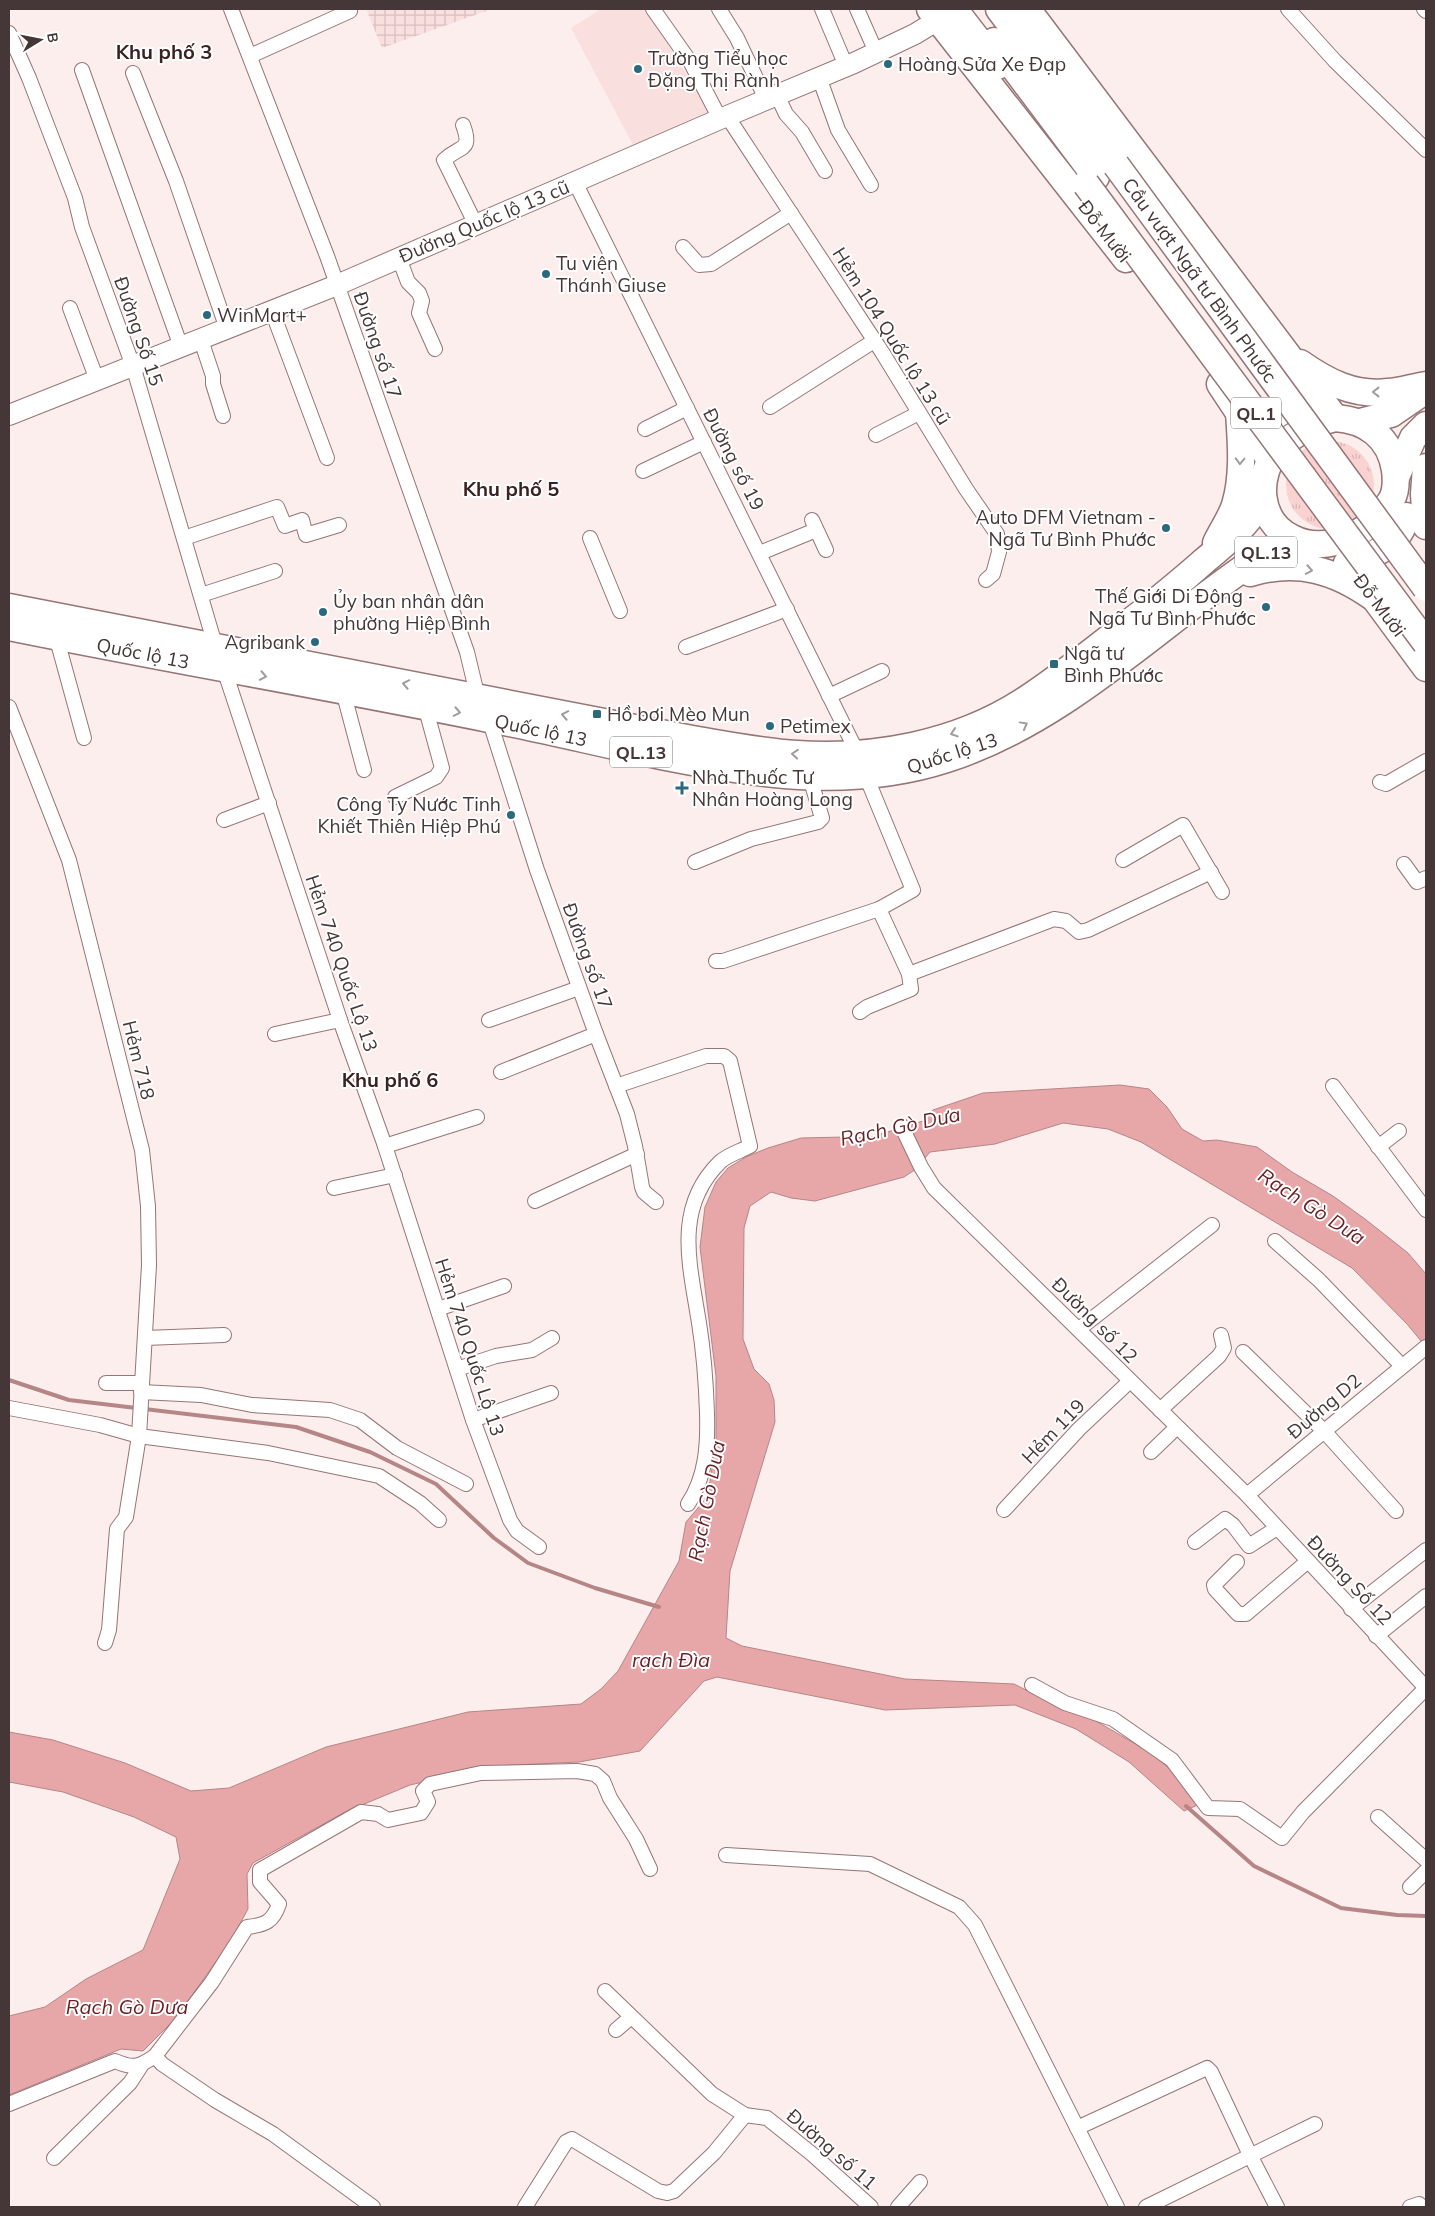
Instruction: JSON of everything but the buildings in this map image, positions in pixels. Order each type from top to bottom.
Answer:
[{"type":"highway","name":"Đỗ Mười","points":[[969,9],[1105,170]]},
{"type":"highway","name":"QL.1","points":[[999,9],[1105,170]]},
{"type":"highway","name":"QL.1","points":[[1012,9],[1105,170]]},
{"type":"highway","points":[[1027,9],[1335,418],[1360,422],[1391,414],[1424,388]]},
{"type":"highway","name":"Đỗ Mười","points":[[943,12],[1105,170]]},
{"type":"highway","name":"Đỗ Mười","points":[[943,12],[1170,315],[1265,451]]},
{"type":"highway","name":"Cầu vượt Ngã tư Bình Phước","points":[[1105,170],[1426,574]]},
{"type":"highway","name":"Cầu vượt Ngã tư Bình Phước","points":[[1105,170],[1426,588]]},
{"type":"highway","name":"Cầu vượt Ngã tư Bình Phước","points":[[1105,170],[1426,628]]},
{"type":"highway","name":"Cầu vượt Ngã tư Bình Phước","points":[[1105,170],[1426,643]]},
{"type":"highway","points":[[1287,354],[1327,380],[1351,390],[1386,392],[1424,388]]},
{"type":"highway","points":[[1265,451],[1264,425],[1300,397],[1313,390]]},
{"type":"highway","points":[[1209,557],[1230,516],[1237,497],[1241,452],[1239,412]]},
{"type":"highway","name":"QL.13","points":[[1331,550],[1292,538],[1278,529],[1266,510],[1263,498],[1263,479],[1265,451],[1280,447],[1325,420],[1335,418]]},
{"type":"highway","points":[[1360,422],[1379,435],[1387,446],[1393,460],[1405,504],[1426,543]]},
{"type":"highway","points":[[1331,550],[1371,556],[1380,551],[1399,532],[1405,504],[1413,438],[1426,425]]},
{"type":"highway","points":[[1405,504],[1424,494],[1426,467]]},
{"type":"highway","name":"Quốc lộ 13","points":[[9,607],[220,658],[343,691],[425,706],[484,708],[703,764],[765,775],[810,778],[862,765],[904,747],[966,730],[1021,703],[1082,659],[1169,591],[1247,523],[1263,498]]},
{"type":"highway","name":"Quốc lộ 13","points":[[9,627],[56,636],[220,658],[484,708],[862,765],[908,769],[946,760],[1009,734],[1035,719],[1098,676],[1267,552],[1288,547],[1331,550]]},
{"type":"highway","name":"Đỗ Mười","points":[[1331,550],[1374,598],[1426,668]]},
{"type":"highway","points":[[1227,580],[1266,567],[1289,567],[1335,575],[1354,584],[1374,598]]},
{"type":"street","name":"Đường số 17","points":[[231,9],[336,285],[467,652],[537,870],[627,1114],[644,1192],[656,1202]]},
{"type":"street","name":"Hẻm 104 Quốc lộ 13 cũ","points":[[653,9],[691,63],[723,117],[791,213],[874,341],[966,489],[997,534],[999,552],[993,574],[986,580]]},
{"type":"street","points":[[720,9],[771,97],[802,132],[825,171]]},
{"type":"street","points":[[822,9],[846,66]]},
{"type":"street","points":[[856,9],[876,52]]},
{"type":"street","points":[[1288,9],[1335,61],[1426,150]]},
{"type":"street","points":[[250,56],[350,11]]},
{"type":"street","name":"Đường Quốc lộ 13 cũ","points":[[9,414],[227,330],[336,285],[723,117],[846,66],[915,34],[943,12]]},
{"type":"street","name":"Đường Số 15","points":[[9,33],[29,78],[75,198],[82,227],[133,366],[220,658]]},
{"type":"street","points":[[82,70],[181,347]]},
{"type":"street","points":[[133,74],[176,181],[227,330]]},
{"type":"street","points":[[819,77],[838,130],[871,185]]},
{"type":"street","points":[[463,125],[468,141],[465,147],[444,160],[476,225]]},
{"type":"street","name":"Đường số 19","points":[[575,182],[760,553],[862,765],[913,890],[879,909]]},
{"type":"street","points":[[683,247],[699,265],[711,264],[791,213]]},
{"type":"street","points":[[399,258],[408,282],[419,293],[422,302],[419,313],[435,349]]},
{"type":"street","points":[[70,308],[97,380]]},
{"type":"street","points":[[272,311],[327,458]]},
{"type":"street","points":[[201,340],[213,376],[212,384],[223,416]]},
{"type":"street","points":[[770,406],[874,341]]},
{"type":"street","points":[[645,429],[687,408]]},
{"type":"street","points":[[876,435],[919,413]]},
{"type":"street","points":[[643,471],[704,442]]},
{"type":"street","points":[[184,538],[277,508],[285,526],[302,520],[306,535],[339,525]]},
{"type":"street","points":[[760,553],[814,525],[826,550]]},
{"type":"street","points":[[590,538],[620,611]]},
{"type":"street","points":[[200,595],[275,570]]},
{"type":"street","points":[[686,647],[787,609]]},
{"type":"street","points":[[56,636],[84,738]]},
{"type":"street","name":"Hẻm 740 Quốc Lộ 13","points":[[220,658],[340,1020],[385,1146],[473,1420],[500,1496],[517,1531],[539,1546]]},
{"type":"street","points":[[829,696],[882,671]]},
{"type":"street","points":[[343,691],[364,770]]},
{"type":"street","points":[[395,797],[436,778],[442,768],[425,706]]},
{"type":"street","name":"Hẻm 718","points":[[9,707],[69,860],[142,1150],[148,1206],[149,1265],[139,1436],[126,1517],[117,1529],[110,1621],[105,1643]]},
{"type":"street","points":[[1380,782],[1386,784],[1426,761]]},
{"type":"street","points":[[695,862],[751,839],[818,822],[822,818],[810,778]]},
{"type":"street","points":[[224,820],[268,803]]},
{"type":"street","points":[[1124,860],[1183,825],[1222,892]]},
{"type":"street","points":[[1404,864],[1418,882],[1426,878]]},
{"type":"street","points":[[909,974],[1054,919],[1066,920],[1079,932],[1088,930],[1211,872]]},
{"type":"street","points":[[716,961],[722,961],[879,909],[909,974],[911,989],[867,1007],[860,1012]]},
{"type":"street","points":[[489,1020],[579,988]]},
{"type":"street","points":[[275,1034],[340,1020]]},
{"type":"street","points":[[501,1072],[596,1034]]},
{"type":"street","points":[[616,1086],[706,1056],[724,1056],[730,1061],[750,1146],[721,1161],[701,1185],[691,1209],[688,1254],[708,1392],[708,1437],[701,1480],[688,1504]]},
{"type":"street","points":[[1333,1086],[1426,1210]]},
{"type":"street","points":[[385,1146],[477,1117]]},
{"type":"street","name":"Đường số 12","points":[[901,1125],[921,1167],[934,1188],[1079,1328],[1247,1496]]},
{"type":"street","points":[[1378,1147],[1399,1131]]},
{"type":"street","points":[[536,1201],[637,1154]]},
{"type":"street","points":[[334,1188],[394,1175]]},
{"type":"street","points":[[1079,1328],[1212,1225]]},
{"type":"street","points":[[1275,1242],[1319,1280],[1402,1366]]},
{"type":"street","points":[[438,1309],[504,1286]]},
{"type":"street","points":[[145,1338],[224,1335]]},
{"type":"street","points":[[1160,1410],[1219,1356],[1224,1348],[1221,1335]]},
{"type":"street","points":[[457,1369],[496,1356],[532,1350],[552,1338]]},
{"type":"street","name":"Đường D2","points":[[1247,1496],[1422,1351]]},
{"type":"street","points":[[1243,1352],[1324,1431],[1396,1511]]},
{"type":"street","name":"Hẻm 119","points":[[1004,1510],[1080,1429],[1130,1381]]},
{"type":"street","points":[[106,1383],[202,1395],[252,1405],[330,1410],[360,1420],[397,1448],[466,1484]]},
{"type":"street","points":[[473,1420],[552,1393]]},
{"type":"street","points":[[9,1408],[100,1425],[139,1436],[268,1453],[378,1476],[420,1503],[439,1520]]},
{"type":"street","points":[[1151,1452],[1177,1427]]},
{"type":"street","name":"Đường Số 12","points":[[1247,1496],[1426,1688]]},
{"type":"street","points":[[1195,1542],[1225,1519],[1233,1525],[1248,1546],[1277,1528]]},
{"type":"street","points":[[1351,1609],[1426,1550]]},
{"type":"street","points":[[1237,1562],[1214,1585],[1215,1589],[1238,1614],[1246,1614],[1308,1561]]},
{"type":"street","points":[[1376,1636],[1426,1596]]},
{"type":"street","points":[[1032,1685],[1065,1702],[1112,1719],[1172,1760],[1208,1808],[1240,1809],[1282,1838],[1303,1812],[1426,1688]]},
{"type":"street","points":[[54,2158],[130,2083],[141,2066],[155,2056],[212,1982],[247,1927],[266,1924],[276,1914],[279,1904],[260,1882],[260,1870],[361,1812],[378,1814],[388,1820],[421,1813],[428,1802],[423,1791],[430,1784],[481,1773],[577,1771],[595,1774],[603,1781],[610,1798],[636,1838],[650,1869]]},
{"type":"street","points":[[1378,1817],[1426,1860]]},
{"type":"street","points":[[726,1855],[870,1864],[958,1907],[975,1925],[1117,2207]]},
{"type":"street","points":[[1410,1887],[1426,1871]]},
{"type":"street","points":[[525,2207],[566,2142],[572,2139],[658,2191],[667,2193],[674,2191],[714,2153],[745,2115],[712,2094],[605,1991]]},
{"type":"street","points":[[616,2030],[631,2017]]},
{"type":"street","points":[[155,2056],[162,2064],[215,2100],[273,2134],[373,2207]]},
{"type":"street","points":[[9,2104],[115,2061],[127,2066],[141,2066]]},
{"type":"street","points":[[1077,2128],[1208,2068],[1212,2072],[1251,2157],[1277,2207]]},
{"type":"street","name":"Đường số 11","points":[[745,2115],[767,2118],[812,2154],[871,2207]]},
{"type":"street","points":[[1146,2207],[1251,2157],[1314,2124]]},
{"type":"street","points":[[898,2207],[920,2182]]},
{"type":"street","points":[[1410,2207],[1419,2204],[1422,2207]]},
{"type":"shaded area","points":[[366,9],[492,9],[382,48]]},
{"type":"shaded area","name":"Trường Tiểu học Đặng Thị Rành","points":[[601,9],[645,9],[710,111],[633,145],[571,28]]},
{"type":"green space","points":[[1330,441],[1347,445],[1361,454],[1370,468],[1374,485],[1370,502],[1361,516],[1347,525],[1330,529],[1313,525],[1299,516],[1290,502],[1286,485],[1290,468],[1299,454],[1313,445]]},
{"type":"water","points":[[1120,1085],[1149,1089],[1167,1107],[1182,1129],[1203,1141],[1217,1140],[1257,1147],[1292,1172],[1333,1196],[1408,1253],[1426,1274],[1426,1347],[1407,1324],[1352,1268],[1141,1142],[1108,1129],[1063,1123],[995,1144],[930,1152],[916,1169],[904,1177],[815,1201],[791,1198],[771,1192],[750,1206],[744,1228],[743,1339],[754,1369],[769,1384],[774,1400],[775,1422],[730,1571],[726,1638],[742,1646],[905,1679],[1014,1684],[1058,1706],[1096,1721],[1151,1753],[1173,1772],[1200,1804],[1184,1811],[1129,1762],[1076,1729],[1015,1705],[885,1710],[717,1677],[704,1681],[640,1751],[579,1762],[493,1766],[410,1785],[345,1812],[253,1863],[247,1874],[248,1909],[230,1942],[175,2019],[143,2051],[121,2049],[9,2095],[9,2016],[45,2007],[86,1979],[143,1950],[180,1859],[176,1837],[134,1817],[63,1792],[9,1782],[9,1732],[53,1740],[125,1763],[191,1791],[229,1788],[326,1747],[468,1712],[581,1704],[601,1689],[618,1671],[679,1561],[686,1522],[704,1501],[709,1488],[716,1440],[716,1376],[700,1247],[705,1207],[716,1182],[728,1168],[746,1157],[801,1138],[868,1138],[923,1121],[933,1110],[983,1093]]},
{"type":"waterway","points":[[9,1380],[69,1400],[296,1427],[370,1452],[436,1484],[494,1538],[528,1563],[595,1588],[659,1607]]},
{"type":"waterway","points":[[1186,1806],[1254,1866],[1341,1908],[1397,1915],[1426,1916]]},
{"type":"place","name":"Hoàng Sửa Xe Đạp","points":[[888,64]]},
{"type":"place","name":"Trường Tiểu học Đặng Thị Rành","points":[[638,69]]},
{"type":"place","name":"Tu viện Thánh Giuse","points":[[546,274]]},
{"type":"place","name":"WinMart+","points":[[207,315]]},
{"type":"place","name":"Auto DFM Vietnam - Ngã Tư Bình Phước","points":[[1166,528]]},
{"type":"place","name":"Thế Giới Di Động - Ngã Tư Bình Phước","points":[[1266,607]]},
{"type":"place","name":"Ủy ban nhân dân phường Hiệp Bình","points":[[323,612]]},
{"type":"place","name":"Agribank","points":[[315,642]]},
{"type":"place","name":"Ngã tư Bình Phước","points":[[1054,664]]},
{"type":"place","name":"Hồ bơi Mèo Mun","points":[[597,714]]},
{"type":"place","name":"Petimex","points":[[770,726]]},
{"type":"place","name":"Nhà Thuốc Tư Nhân Hoàng Long","points":[[682,788]]},
{"type":"place","name":"Công Ty Nước Tinh Khiết Thiên Hiệp Phú","points":[[511,815]]},
{"type":"district","name":"Khu phố 3","points":[[164,51]]},
{"type":"district","name":"Khu phố 5","points":[[511,488]]},
{"type":"district","name":"Khu phố 6","points":[[390,1079]]},
{"type":"water label","name":"Rạch Gò Dưa","points":[[900,1126]]},
{"type":"water label","name":"Rạch Gò Dưa","points":[[1312,1206]]},
{"type":"water label","name":"Rạch Gò Dưa","points":[[706,1501]]},
{"type":"water label","name":"rạch Đìa","points":[[671,1659]]},
{"type":"water label","name":"Rạch Gò Dưa","points":[[127,2006]]}]
